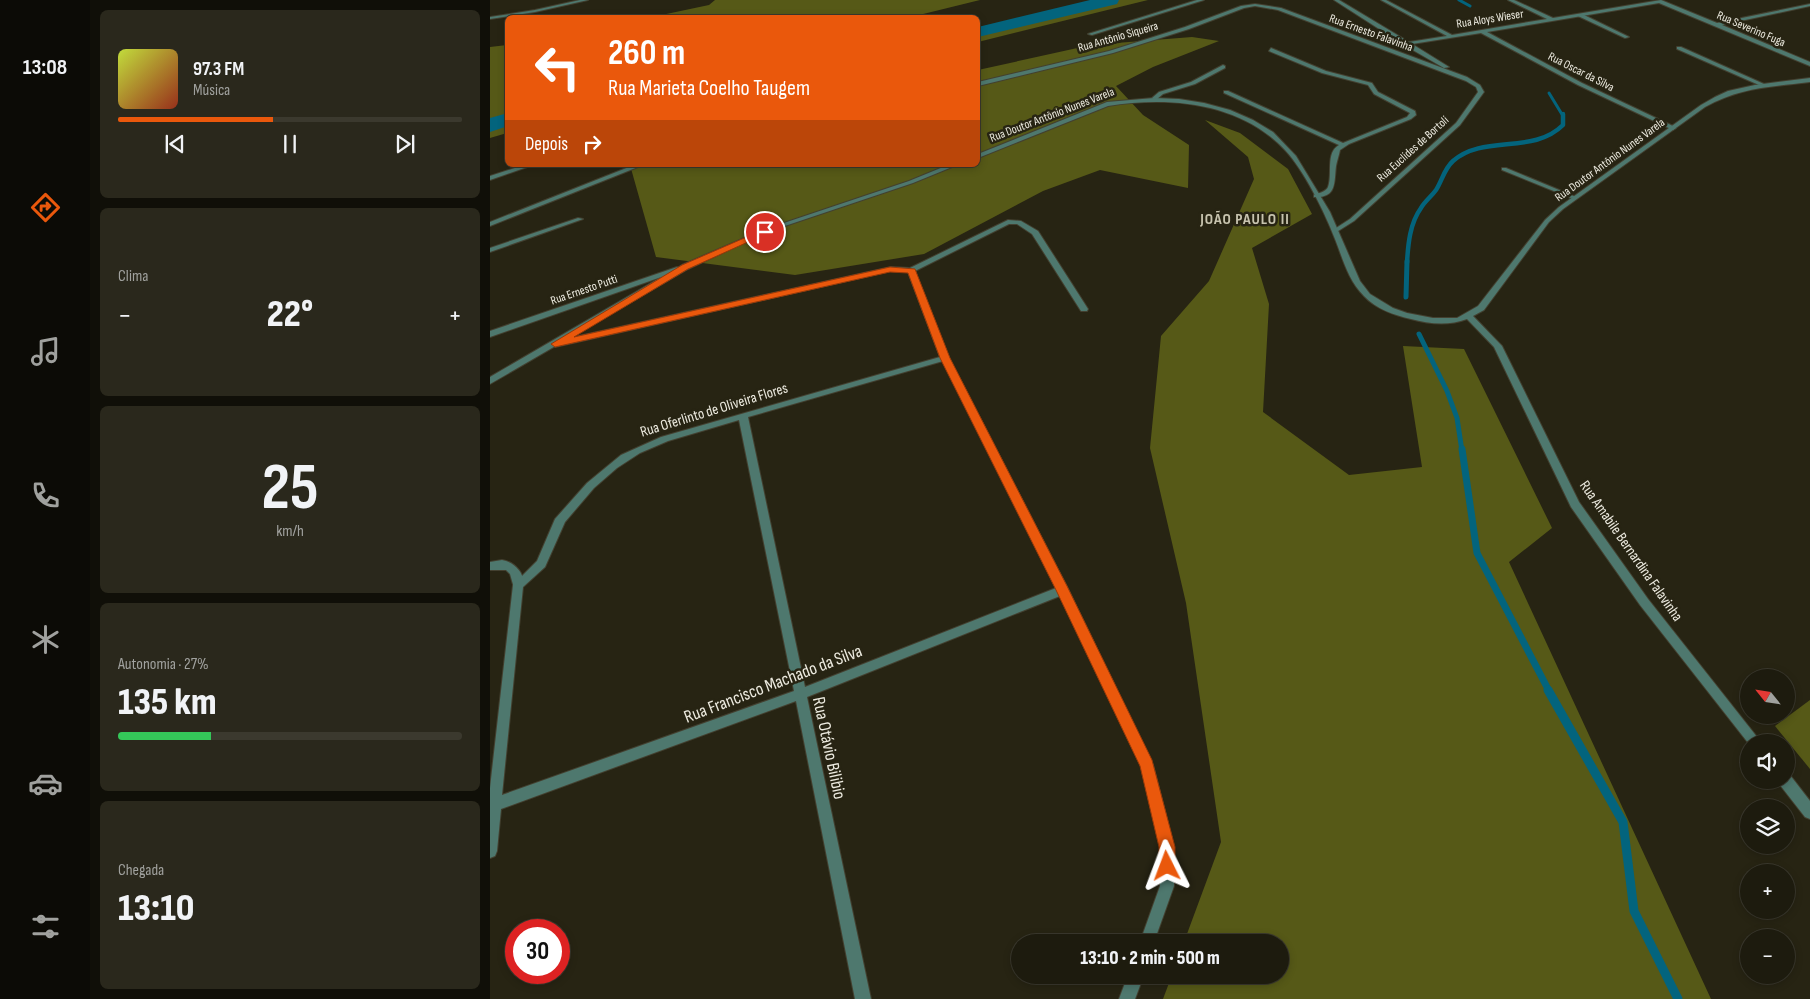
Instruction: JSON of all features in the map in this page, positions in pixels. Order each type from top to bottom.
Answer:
[{"type":"street","points":[[509,15],[586,0]]},
{"type":"street","points":[[1090,34],[1202,0]]},
{"type":"street","points":[[1336,0],[1471,81]]},
{"type":"street","points":[[1383,0],[1451,36]]},
{"type":"street","points":[[1510,0],[1553,19]]},
{"type":"street","points":[[1794,0],[1810,5]]},
{"type":"street","name":"Rua Aloys Wieser","points":[[1383,48],[1658,1]]},
{"type":"street","name":"Rua Severino Fuga","points":[[1658,1],[1810,64]]},
{"type":"street","name":"Rua Ernesto Falavinha","points":[[1264,5],[1471,81]]},
{"type":"street","name":"Rua Antônio Siqueira","points":[[980,84],[1111,52],[1243,7],[1264,5]]},
{"type":"street","points":[[1716,25],[1810,5]]},
{"type":"street","points":[[1580,15],[1627,36]]},
{"type":"street","points":[[490,18],[505,16]]},
{"type":"street","name":"Rua Oscar da Silva","points":[[1482,31],[1580,84],[1672,128]]},
{"type":"street","points":[[1679,48],[1761,84]]},
{"type":"street","points":[[1270,50],[1324,72],[1370,84],[1376,93],[1413,112],[1410,118],[1337,149],[1331,188],[1327,192],[1316,196]]},
{"type":"street","points":[[1155,98],[1161,93],[1194,83],[1223,67]]},
{"type":"street","name":"Rua Doutor Antônio Nunes Varela","points":[[980,155],[1107,104],[1126,100],[1155,98],[1189,102],[1224,111],[1267,131],[1288,149],[1335,231],[1360,288],[1378,305],[1408,316],[1431,320],[1456,320],[1468,316],[1481,308],[1547,221],[1573,197],[1719,96],[1731,91],[1761,84],[1810,80]]},
{"type":"street","name":"Rua Euclides de Bortoli","points":[[1335,231],[1352,220],[1458,124],[1481,92],[1471,81]]},
{"type":"street","points":[[1226,92],[1344,146]]},
{"type":"street","points":[[490,178],[524,167]]},
{"type":"street","points":[[490,224],[625,167]]},
{"type":"street","points":[[490,381],[685,267],[765,232],[911,182],[949,167]]},
{"type":"street","points":[[1504,169],[1573,197]]},
{"type":"street","points":[[490,250],[580,219]]},
{"type":"street","points":[[555,344],[890,269],[912,270],[1008,222],[1019,222],[1035,233],[1084,309]]},
{"type":"street","name":"Rua Ernesto Putti","points":[[490,334],[685,267]]},
{"type":"street","points":[[912,270],[945,358],[1063,590],[1147,765],[1167,847],[1167,886],[1150,934]]},
{"type":"street","name":"Rua Amabile Bernardina Falavinha","points":[[1468,316],[1498,346],[1575,504],[1644,602],[1749,734]]},
{"type":"street","name":"Rua Oferlinto de Oliveira Flores","points":[[518,585],[541,564],[560,520],[604,472],[624,457],[642,447],[681,433],[945,358]]},
{"type":"street","name":"Rua Otávio Bilibio","points":[[743,416],[864,999]]},
{"type":"street","points":[[490,566],[506,564],[512,568],[516,573],[518,585],[490,851]]},
{"type":"street","name":"Rua Francisco Machado da Silva","points":[[494,805],[800,694],[1063,590]]},
{"type":"street","points":[[1792,789],[1810,812]]},
{"type":"street","points":[[1128,999],[1133,984]]},
{"type":"shaded area","points":[[715,0],[980,0],[919,15],[662,15],[709,5]]},
{"type":"shaded area","points":[[1096,0],[1148,0],[980,42],[980,28]]},
{"type":"shaded area","points":[[1192,37],[1219,41],[1153,67],[1116,86],[1143,115],[1189,145],[1188,188],[1100,170],[1043,191],[924,254],[795,275],[656,257],[631,167],[980,167],[980,70],[1091,45]]},
{"type":"shaded area","points":[[505,45],[505,134],[490,138],[490,47]]},
{"type":"shaded area","points":[[1205,120],[1240,133],[1288,169],[1312,214],[1252,248],[1269,304],[1263,412],[1349,475],[1422,467],[1403,346],[1464,349],[1552,528],[1509,562],[1711,999],[1163,999],[1169,984],[1289,984],[1289,934],[1187,934],[1221,842],[1186,603],[1150,448],[1161,336],[1209,281],[1254,179],[1248,157]]},
{"type":"shaded area","points":[[1810,700],[1810,769],[1795,751],[1795,734],[1782,734],[1775,726],[1778,724],[1795,724],[1795,711]]},
{"type":"waterway","points":[[980,32],[1111,0]]},
{"type":"waterway","points":[[1459,0],[1470,6]]},
{"type":"waterway","points":[[1549,93],[1563,116]]},
{"type":"waterway","points":[[1407,263],[1409,241],[1414,220],[1436,190],[1447,168],[1453,161],[1465,153],[1479,148],[1523,142],[1551,134],[1563,125],[1563,116]]},
{"type":"waterway","points":[[490,125],[505,120]]},
{"type":"waterway","points":[[1406,297],[1407,261]]},
{"type":"waterway","points":[[1419,334],[1447,391],[1457,418],[1462,451]]},
{"type":"waterway","points":[[1462,449],[1477,553],[1549,691]]},
{"type":"waterway","points":[[1548,690],[1623,822],[1634,911],[1678,999]]},
{"type":"district","name":"JOÃO PAULO II","points":[[1245,219]]},
{"type":"route","points":[[765,232],[685,267],[555,344],[890,269],[912,270],[945,358],[1063,590],[1147,765],[1167,847],[1167,866]]}]
